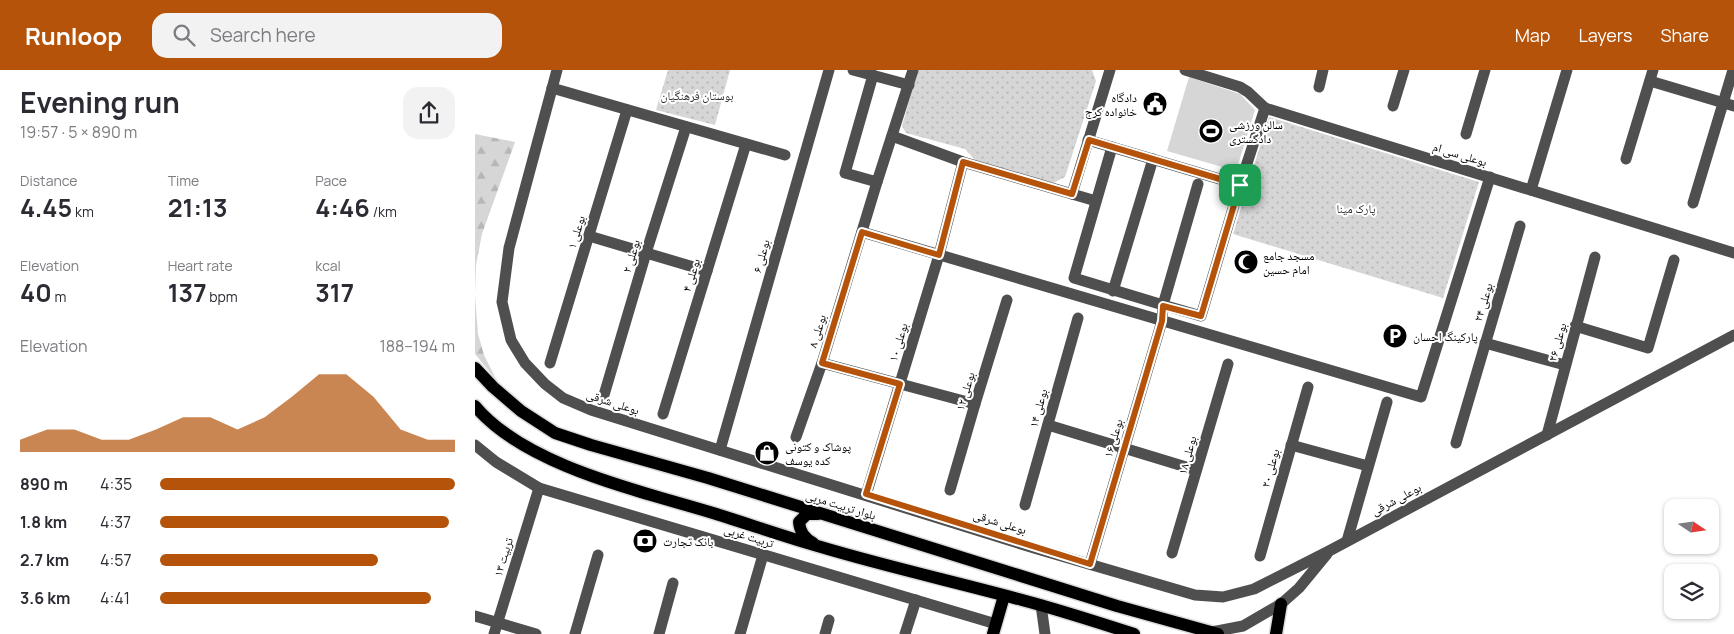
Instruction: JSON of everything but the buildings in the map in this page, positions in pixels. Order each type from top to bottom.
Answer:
[{"type":"main road","name":"بلوار تربیت مربی","points":[[475,368],[493,388],[521,411],[555,433],[708,478],[1117,606],[1215,633]]},
{"type":"main road","points":[[475,406],[481,414],[519,444],[561,464],[604,480],[821,547],[1041,606],[1135,634]]},
{"type":"main road","points":[[821,547],[803,535],[800,531],[799,522],[807,514],[830,516]]},
{"type":"main road","points":[[995,629],[1004,596]]},
{"type":"main road","points":[[1276,634],[1281,604]]},
{"type":"street","name":"بوعلی شرقی","points":[[557,70],[509,248],[502,302],[511,340],[525,363],[545,384],[563,398],[591,410],[1195,595],[1223,597],[1254,589],[1547,436],[1734,335]]},
{"type":"street","name":"بوعلی ۶","points":[[720,450],[829,70]]},
{"type":"street","points":[[853,70],[909,85]]},
{"type":"street","name":"بوعلی ۸","points":[[796,437],[822,363],[913,70]]},
{"type":"street","points":[[1072,194],[1110,70]]},
{"type":"street","name":"بوعلی سی ام","points":[[1185,70],[1240,87],[1249,92],[1265,108],[1734,253]]},
{"type":"street","points":[[1319,87],[1323,70]]},
{"type":"street","points":[[1393,106],[1404,70]]},
{"type":"street","points":[[1466,134],[1485,70]]},
{"type":"street","points":[[1531,190],[1567,70]]},
{"type":"street","points":[[1693,203],[1729,105],[1733,70]]},
{"type":"street","points":[[873,75],[845,173],[877,182]]},
{"type":"street","points":[[1626,159],[1651,75],[1729,105]]},
{"type":"street","points":[[552,88],[785,155]]},
{"type":"street","points":[[1112,147],[1073,278],[1201,316],[1265,108]]},
{"type":"street","name":"بوعلی ۱","points":[[550,362],[627,110]]},
{"type":"street","name":"بوعلی ۲","points":[[604,395],[686,127]]},
{"type":"street","points":[[892,136],[963,162],[1096,201]]},
{"type":"street","points":[[1089,140],[1240,185]]},
{"type":"street","name":"بوعلی ۴","points":[[663,414],[746,144]]},
{"type":"street","points":[[1113,291],[1153,159]]},
{"type":"street","name":"بوعلی ۱۰","points":[[866,494],[939,255],[963,162]]},
{"type":"street","points":[[862,232],[1421,398],[1490,177]]},
{"type":"street","name":"بوعلی ۱۶","points":[[1090,564],[1162,321],[1163,306],[1198,184]]},
{"type":"street","name":"بوعلی ۲۴","points":[[1456,443],[1520,226]]},
{"type":"street","points":[[589,236],[707,271]]},
{"type":"street","name":"بوعلی ۲۶","points":[[1547,436],[1595,257]]},
{"type":"street","points":[[1575,326],[1649,348],[1674,260]]},
{"type":"street","name":"بوعلی ۱۲","points":[[951,490],[1007,300]]},
{"type":"street","name":"بوعلی ۱۴","points":[[1025,505],[1078,318]]},
{"type":"street","points":[[1485,343],[1565,365]]},
{"type":"street","points":[[822,363],[975,404]]},
{"type":"street","name":"بوعلی ۱۸","points":[[1172,553],[1228,364]]},
{"type":"street","name":"بوعلی ۲۰","points":[[1259,556],[1307,387]]},
{"type":"street","points":[[1347,540],[1387,402]]},
{"type":"street","points":[[1048,425],[1196,470]]},
{"type":"street","name":"تربیت غربی","points":[[475,445],[496,462],[539,488],[916,600],[995,629]]},
{"type":"street","points":[[1291,445],[1369,466]]},
{"type":"street","name":"تربیت ۱۳","points":[[495,628],[539,488]]},
{"type":"street","points":[[1215,633],[1243,626],[1281,604],[1299,588],[1329,551]]},
{"type":"street","points":[[575,634],[598,555]]},
{"type":"street","points":[[740,634],[763,555]]},
{"type":"street","points":[[659,634],[673,583]]},
{"type":"street","points":[[905,634],[916,600]]},
{"type":"street","points":[[1041,606],[1045,634]]},
{"type":"street","points":[[475,616],[495,628],[535,634]]},
{"type":"street","points":[[825,634],[829,620]]},
{"type":"green space","name":"بوستان فرهنگیان","points":[[668,70],[730,70],[715,125],[656,110]]},
{"type":"green space","points":[[918,70],[1092,70],[1096,81],[1065,177],[1053,183],[977,162],[965,149],[906,133],[902,126]]},
{"type":"green space","name":"سالن ورزشی دادگستری","points":[[1189,77],[1240,94],[1255,110],[1236,171],[1167,151]]},
{"type":"green space","name":"پارک مینا","points":[[1269,117],[1479,182],[1443,298],[1233,234]]},
{"type":"green space","points":[[475,134],[515,142],[482,234],[476,265],[475,295]]},
{"type":"green space","points":[[475,295],[478,334],[484,355],[497,381],[475,354]]},
{"type":"place","name":"دادگاه خانواده کرج","points":[[1155,104]]},
{"type":"place","name":"سالن ورزشی دادگستری","points":[[1211,131]]},
{"type":"place","name":"مسجد جامع امام حسین","points":[[1246,262]]},
{"type":"place","name":"پارکینگ احسان","points":[[1395,336]]},
{"type":"place","name":"پوشاک و کتونی کده یوسف","points":[[767,453]]},
{"type":"place","name":"بانک تجارت","points":[[645,541]]},
{"type":"route","points":[[1089,140],[1240,185],[1201,316],[1163,306],[1162,321],[1090,564],[866,494],[900,384],[822,363],[862,232],[939,255],[963,162],[1072,194],[1089,140]]}]
